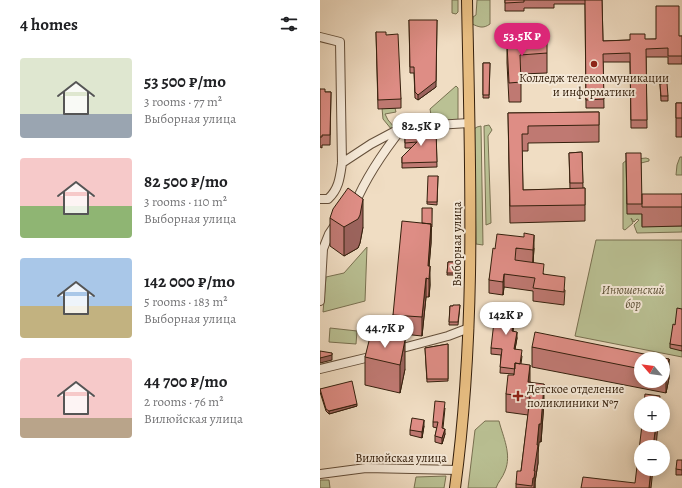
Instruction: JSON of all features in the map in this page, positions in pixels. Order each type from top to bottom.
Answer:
[{"type":"main road","name":"Выборная улица","points":[[455,488],[464,416],[469,328],[471,228],[467,0]]},
{"type":"street","points":[[320,37],[340,42],[342,163],[336,190],[328,199],[320,198]]},
{"type":"street","points":[[342,163],[371,144],[403,126],[469,123]]},
{"type":"street","points":[[347,208],[355,204],[364,182],[403,126]]},
{"type":"street","points":[[320,301],[323,249],[329,234],[340,218]]},
{"type":"street","points":[[320,369],[383,354],[448,336],[469,328]]},
{"type":"street","name":"Вилюйская улица","points":[[320,474],[366,468],[408,468],[445,471],[458,470]]},
{"type":"green space","points":[[452,0],[458,0],[458,12],[456,14],[452,13]]},
{"type":"green space","points":[[477,0],[490,0],[490,24],[485,27],[479,27],[472,24],[473,17],[476,15]]},
{"type":"green space","points":[[456,86],[458,88],[457,121],[435,123],[432,121],[430,109]]},
{"type":"green space","points":[[382,108],[395,108],[396,112],[385,114],[395,128],[392,130],[383,119]]},
{"type":"green space","points":[[489,125],[492,130],[488,136],[491,223],[486,225],[484,126]]},
{"type":"green space","points":[[481,126],[483,245],[476,244],[474,132],[474,129]]},
{"type":"green space","points":[[680,157],[682,157],[682,175],[676,175],[677,165]]},
{"type":"green space","points":[[649,159],[649,161],[641,163],[642,226],[682,226],[682,232],[637,233],[634,225],[639,220],[637,219],[634,222],[631,218],[633,223],[625,230],[623,229],[623,163],[627,160]]},
{"type":"green space","name":"Инюшенский бор","points":[[596,240],[682,240],[682,357],[670,355],[670,352],[657,352],[575,336]]},
{"type":"green space","points":[[367,247],[365,301],[323,312],[326,277],[344,273]]},
{"type":"green space","points":[[330,328],[357,331],[356,344],[329,342]]},
{"type":"green space","points":[[485,421],[499,421],[506,446],[508,458],[507,465],[496,488],[468,488],[475,430]]},
{"type":"green space","points":[[446,476],[444,488],[414,488],[416,477]]},
{"type":"green space","points":[[320,480],[329,480],[330,488],[320,488]]},
{"type":"building","points":[[505,0],[524,0],[524,2],[505,3]]},
{"type":"building","name":"Колледж телекоммуникации и информатики","points":[[585,0],[602,0],[603,41],[630,40],[630,34],[645,34],[645,39],[656,39],[656,6],[679,6],[679,36],[682,36],[682,56],[668,56],[668,48],[646,49],[647,120],[631,120],[630,53],[603,54],[604,99],[586,100]]},
{"type":"building","points":[[409,20],[437,20],[436,81],[418,95],[415,92],[414,67],[410,67]]},
{"type":"building","points":[[376,32],[386,32],[386,35],[398,34],[401,99],[378,100]]},
{"type":"building","points":[[547,42],[547,53],[520,55],[521,82],[509,83],[507,44]]},
{"type":"building","points":[[483,63],[490,63],[489,95],[483,95]]},
{"type":"building","points":[[667,83],[668,96],[661,96],[660,84]]},
{"type":"building","points":[[320,89],[325,89],[325,92],[331,92],[330,135],[322,135],[322,137],[320,137]]},
{"type":"building","points":[[676,103],[682,103],[682,118],[676,118]]},
{"type":"building","points":[[599,112],[599,125],[528,126],[528,134],[522,134],[523,190],[585,188],[585,205],[510,206],[508,113]]},
{"type":"building","points":[[436,130],[437,162],[402,163],[402,157],[417,142],[405,143],[405,131]]},
{"type":"building","points":[[582,152],[583,183],[570,183],[569,153]]},
{"type":"building","points":[[626,153],[641,153],[642,204],[627,204]]},
{"type":"building","points":[[428,176],[438,176],[437,202],[427,202]]},
{"type":"building","points":[[348,188],[363,199],[358,219],[344,227],[330,218],[333,209]]},
{"type":"building","points":[[642,194],[682,194],[682,207],[642,207]]},
{"type":"building","points":[[422,208],[432,208],[432,227],[431,224],[422,223]]},
{"type":"building","points":[[402,221],[431,224],[428,266],[430,266],[429,279],[426,278],[422,317],[393,315]]},
{"type":"building","points":[[524,233],[534,235],[533,250],[516,248],[515,260],[544,264],[543,274],[565,277],[564,292],[533,288],[535,278],[504,274],[503,282],[489,280],[493,248],[495,249],[497,234],[524,237]]},
{"type":"building","points":[[448,262],[458,262],[458,273],[447,273]]},
{"type":"building","points":[[496,304],[516,306],[512,331],[517,332],[514,349],[522,350],[520,364],[515,363],[515,369],[500,367],[502,349],[491,348]]},
{"type":"building","points":[[460,305],[458,322],[449,322],[450,306]]},
{"type":"building","points":[[677,308],[682,309],[682,346],[670,344],[673,324],[675,325]]},
{"type":"building","points":[[535,332],[634,352],[634,368],[532,347]]},
{"type":"building","points":[[371,333],[405,340],[400,365],[365,357]]},
{"type":"building","points":[[448,344],[448,379],[427,379],[425,348]]},
{"type":"building","points":[[320,351],[332,353],[332,355],[320,358]]},
{"type":"building","points":[[515,363],[530,365],[528,382],[544,384],[541,424],[539,424],[538,445],[532,486],[516,484],[517,471],[521,471],[530,397],[506,394],[508,375],[514,375]]},
{"type":"building","points":[[352,381],[357,404],[329,411],[326,409],[320,389]]},
{"type":"building","points":[[645,394],[660,396],[645,396]]},
{"type":"building","points":[[435,401],[445,402],[442,428],[445,429],[442,438],[435,436],[438,422],[433,422]]},
{"type":"building","points":[[412,418],[424,420],[422,432],[410,430]]},
{"type":"building","points":[[641,432],[655,432],[654,440],[640,440]]},
{"type":"building","points":[[677,460],[682,460],[682,470],[676,469]]},
{"type":"building","points":[[636,476],[650,476],[649,488],[581,488],[583,477],[635,483]]},
{"type":"place","name":"Колледж телекоммуникации и информатики","points":[[594,64]]},
{"type":"place","name":"Детское отделение поликлиники №7","points":[[518,396]]}]
